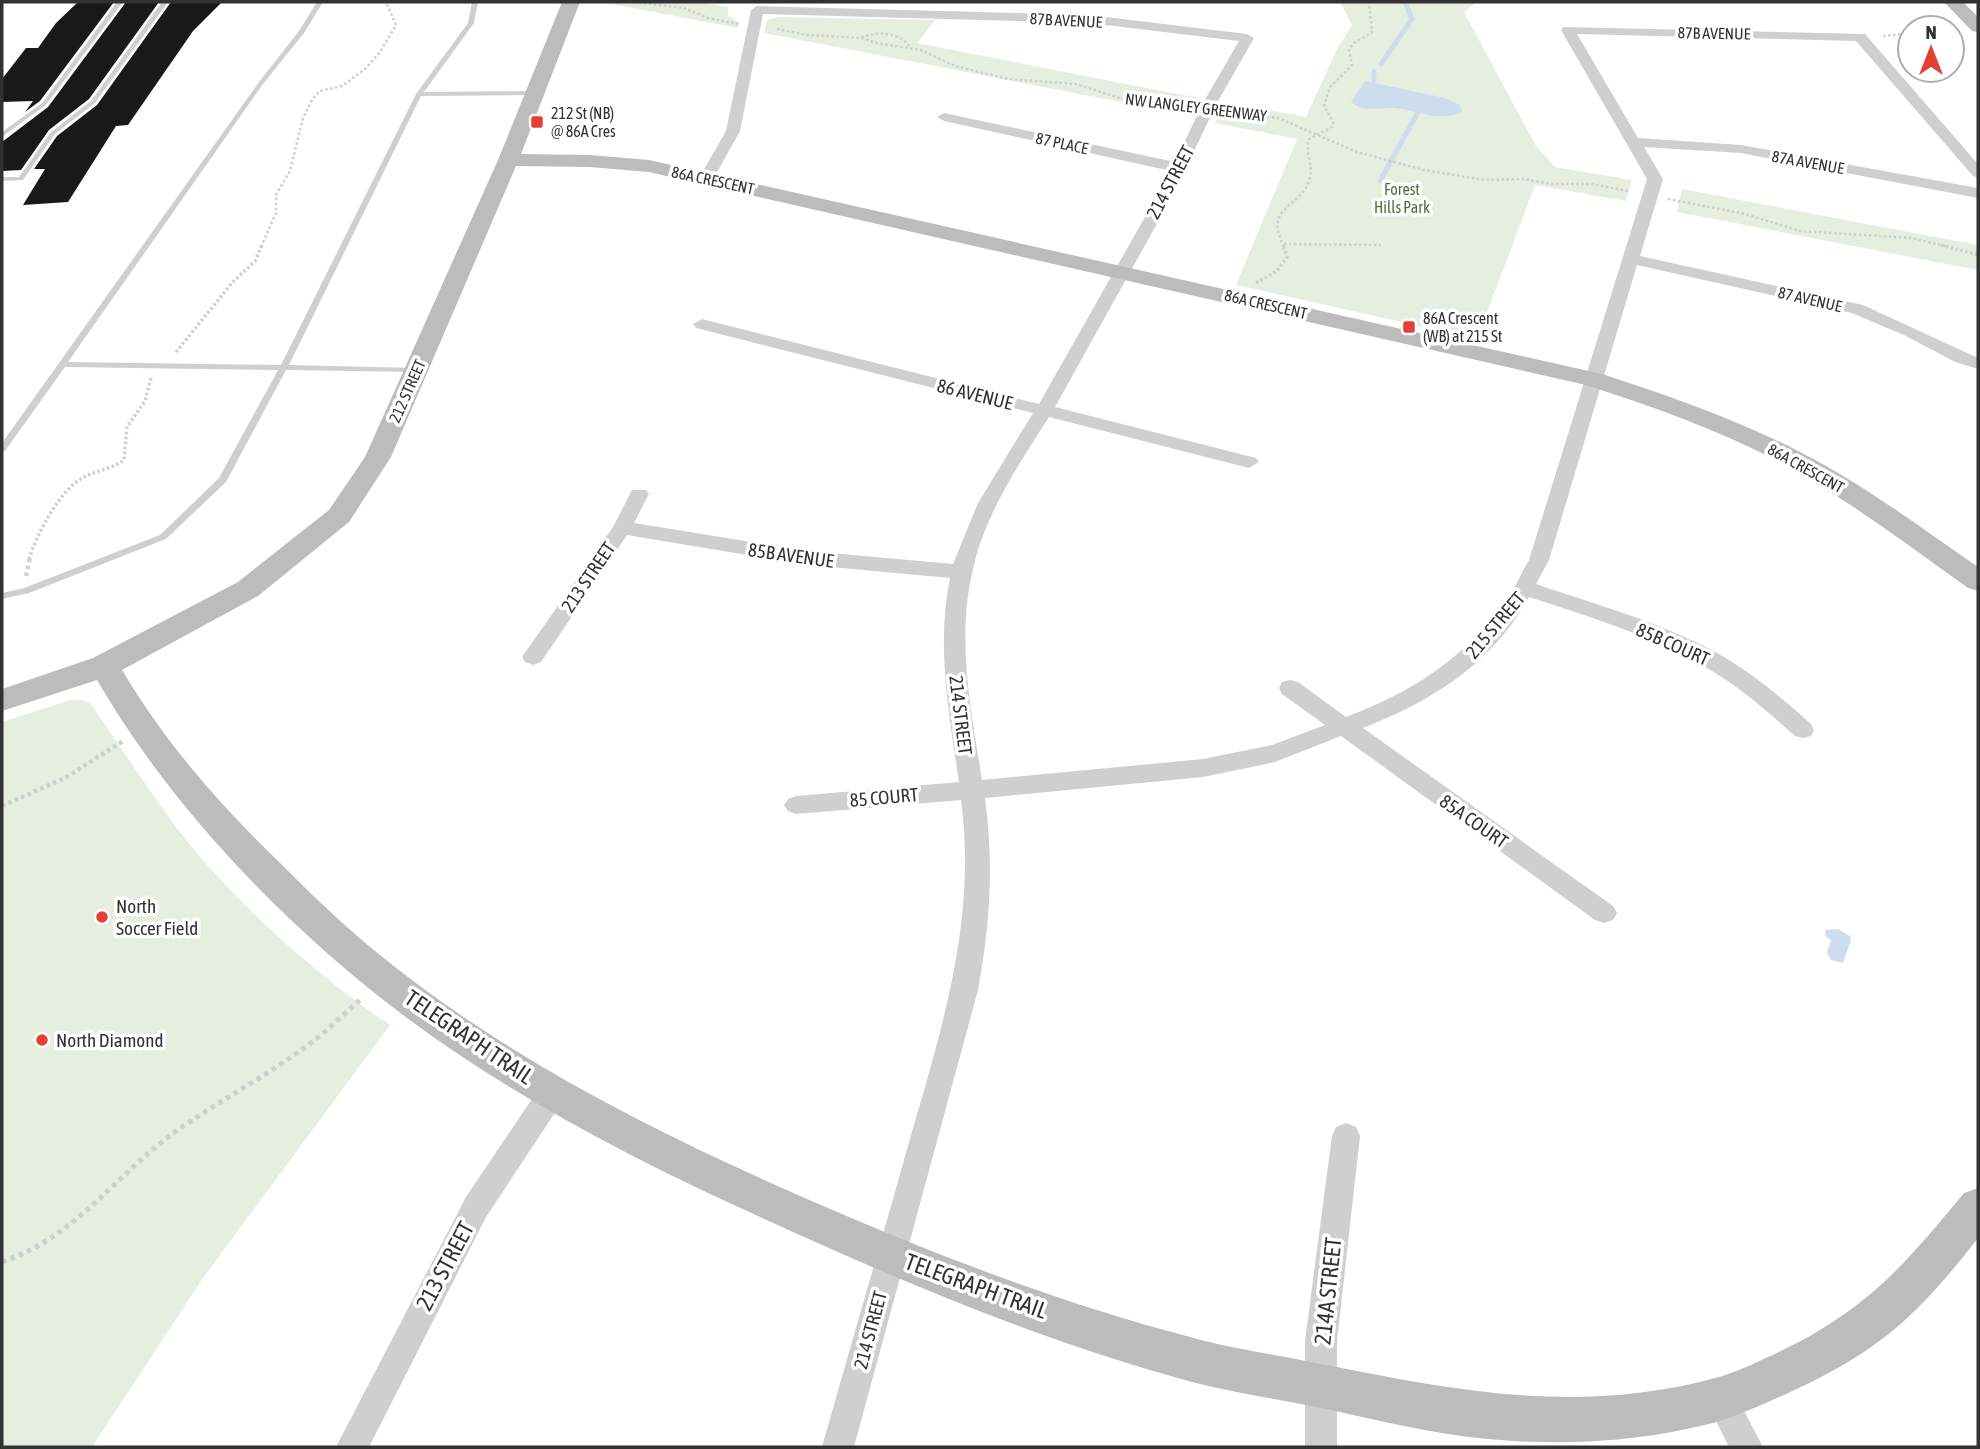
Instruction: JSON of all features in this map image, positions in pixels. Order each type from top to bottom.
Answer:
[{"type":"street","name":"212 STREET","points":[[2,700],[104,666],[248,589],[339,516],[378,457],[508,160],[570,2]]},
{"type":"street","points":[[1952,2],[1978,27]]},
{"type":"street","points":[[707,178],[733,131],[758,10]]},
{"type":"street","name":"87B AVENUE","points":[[758,10],[1089,19],[1247,38]]},
{"type":"street","name":"87B AVENUE","points":[[1568,30],[1860,37],[1978,173]]},
{"type":"street","name":"215 STREET","points":[[971,789],[1203,768],[1275,753],[1344,729],[1397,706],[1457,669],[1490,636],[1526,588],[1539,560],[1655,179],[1636,142],[1568,30]]},
{"type":"street","name":"214 STREET","points":[[838,1447],[960,1011],[971,954],[979,869],[955,676],[957,601],[961,572],[986,505],[1045,411],[1180,168],[1206,110],[1247,38]]},
{"type":"street","name":"87 PLACE","points":[[944,117],[1180,168]]},
{"type":"street","name":"87A AVENUE","points":[[1636,142],[1741,149],[1978,193]]},
{"type":"street","name":"86A CRESCENT","points":[[508,160],[590,161],[649,166],[1593,379],[1681,407],[1773,449],[1852,494],[1978,582]]},
{"type":"street","name":"87 AVENUE","points":[[1632,259],[1857,309],[1978,364]]},
{"type":"street","name":"86 AVENUE","points":[[702,324],[1249,462]]},
{"type":"street","name":"213 STREET","points":[[533,657],[622,528],[639,494]]},
{"type":"street","name":"85B AVENUE","points":[[622,528],[780,554],[961,572]]},
{"type":"street","name":"85B COURT","points":[[1526,588],[1651,633],[1707,657],[1749,684],[1803,730]]},
{"type":"street","name":"TELEGRAPH TRAIL","points":[[104,666],[143,730],[194,796],[239,845],[340,943],[377,974],[552,1093],[699,1172],[891,1255],[1018,1304],[1192,1360],[1426,1409],[1519,1418],[1627,1415],[1721,1399],[1817,1356],[1874,1321],[1915,1282],[1978,1206]]},
{"type":"street","name":"85A COURT","points":[[1290,688],[1604,913]]},
{"type":"street","name":"85 COURT","points":[[796,805],[971,789]]},
{"type":"street","name":"213 STREET","points":[[352,1447],[476,1207],[552,1093]]},
{"type":"street","name":"214A STREET","points":[[1321,1447],[1323,1320],[1346,1136]]},
{"type":"street","points":[[1721,1399],[1747,1447]]},
{"type":"lane","points":[[2,135],[44,104],[120,2]]},
{"type":"lane","points":[[2,179],[22,179],[52,133],[93,102],[165,2]]},
{"type":"lane","points":[[2,449],[261,83],[302,32],[320,2]]},
{"type":"lane","points":[[2,596],[26,590],[163,537],[223,480],[284,367],[419,94],[471,23],[475,2]]},
{"type":"lane","points":[[419,94],[534,93]]},
{"type":"lane","points":[[62,365],[416,370]]},
{"type":"path","points":[[26,590],[26,569],[31,551],[49,520],[78,481],[118,466],[124,460],[127,427],[145,401],[149,382],[159,366],[172,358],[232,283],[255,261],[276,214],[276,195],[290,171],[305,111],[320,91],[342,86],[365,69],[380,52],[396,24],[386,2]]},
{"type":"path","points":[[634,2],[684,8],[708,18],[742,25]]},
{"type":"path","points":[[1244,299],[1252,287],[1277,271],[1287,257],[1284,244],[1278,235],[1280,215],[1306,189],[1310,174],[1305,152],[1309,139],[1332,127],[1333,122],[1324,106],[1326,92],[1352,65],[1349,50],[1351,46],[1372,32],[1369,2]]},
{"type":"path","name":"NW LANGLEY GREENWAY","points":[[771,29],[807,35],[860,37],[876,43],[910,47],[955,66],[1008,79],[1076,84],[1135,103],[1278,118],[1314,135],[1387,161],[1485,180],[1524,179],[1552,184],[1591,184],[1629,191]]},
{"type":"path","points":[[860,37],[887,33],[906,36]]},
{"type":"path","points":[[900,37],[910,47]]},
{"type":"path","points":[[1664,199],[1745,214],[1800,230],[1912,238],[1978,255]]},
{"type":"path","points":[[1284,244],[1381,245]]},
{"type":"path","points":[[2,806],[65,778],[143,730]]},
{"type":"path","points":[[2,1262],[23,1255],[51,1240],[93,1209],[149,1152],[236,1091],[319,1038],[362,998],[377,974]]},
{"type":"green space","points":[[601,2],[699,2],[728,7],[728,16],[739,22],[738,28]]},
{"type":"green space","name":"Forest Hills Park","points":[[1340,2],[1476,2],[1464,12],[1536,146],[1555,167],[1632,180],[1626,201],[1535,185],[1477,339],[1236,285],[1297,139],[1215,123],[1225,102],[1306,117],[1337,49],[1352,25]]},
{"type":"green space","points":[[778,17],[935,20],[917,43],[1198,98],[1188,115],[764,33],[767,20]]},
{"type":"green space","points":[[1682,189],[1978,245],[1978,270],[1677,212]]},
{"type":"green space","points":[[70,700],[90,703],[181,834],[239,899],[312,966],[390,1025],[203,1278],[92,1447],[2,1447],[2,722]]},
{"type":"water","points":[[1365,81],[1445,98],[1460,105],[1462,112],[1436,116],[1394,108],[1362,108],[1351,102]]},
{"type":"water","points":[[1838,929],[1850,936],[1851,940],[1843,963],[1831,960],[1827,952],[1831,940],[1826,937],[1825,930]]},
{"type":"building","points":[[78,2],[114,2],[40,101],[25,112],[33,101],[2,102],[2,79],[26,48],[38,48],[56,23]]},
{"type":"building","points":[[126,2],[159,2],[89,99],[49,130],[21,170],[2,171],[2,142],[48,107]]},
{"type":"building","points":[[171,2],[222,2],[193,31],[128,125],[116,126],[68,202],[23,205],[45,169],[34,169],[57,136],[97,105]]},
{"type":"waterway","points":[[1381,64],[1412,19],[1405,2]]},
{"type":"waterway","points":[[1374,71],[1374,81]]},
{"type":"waterway","points":[[1380,181],[1417,114]]},
{"type":"place","name":"212 St (NB) @ 86A Cres","points":[[537,122]]},
{"type":"place","name":"86A Crescent (WB) at 215 St","points":[[1409,327]]},
{"type":"place","name":"North Soccer Field","points":[[102,917]]},
{"type":"place","name":"North Diamond","points":[[42,1040]]}]
